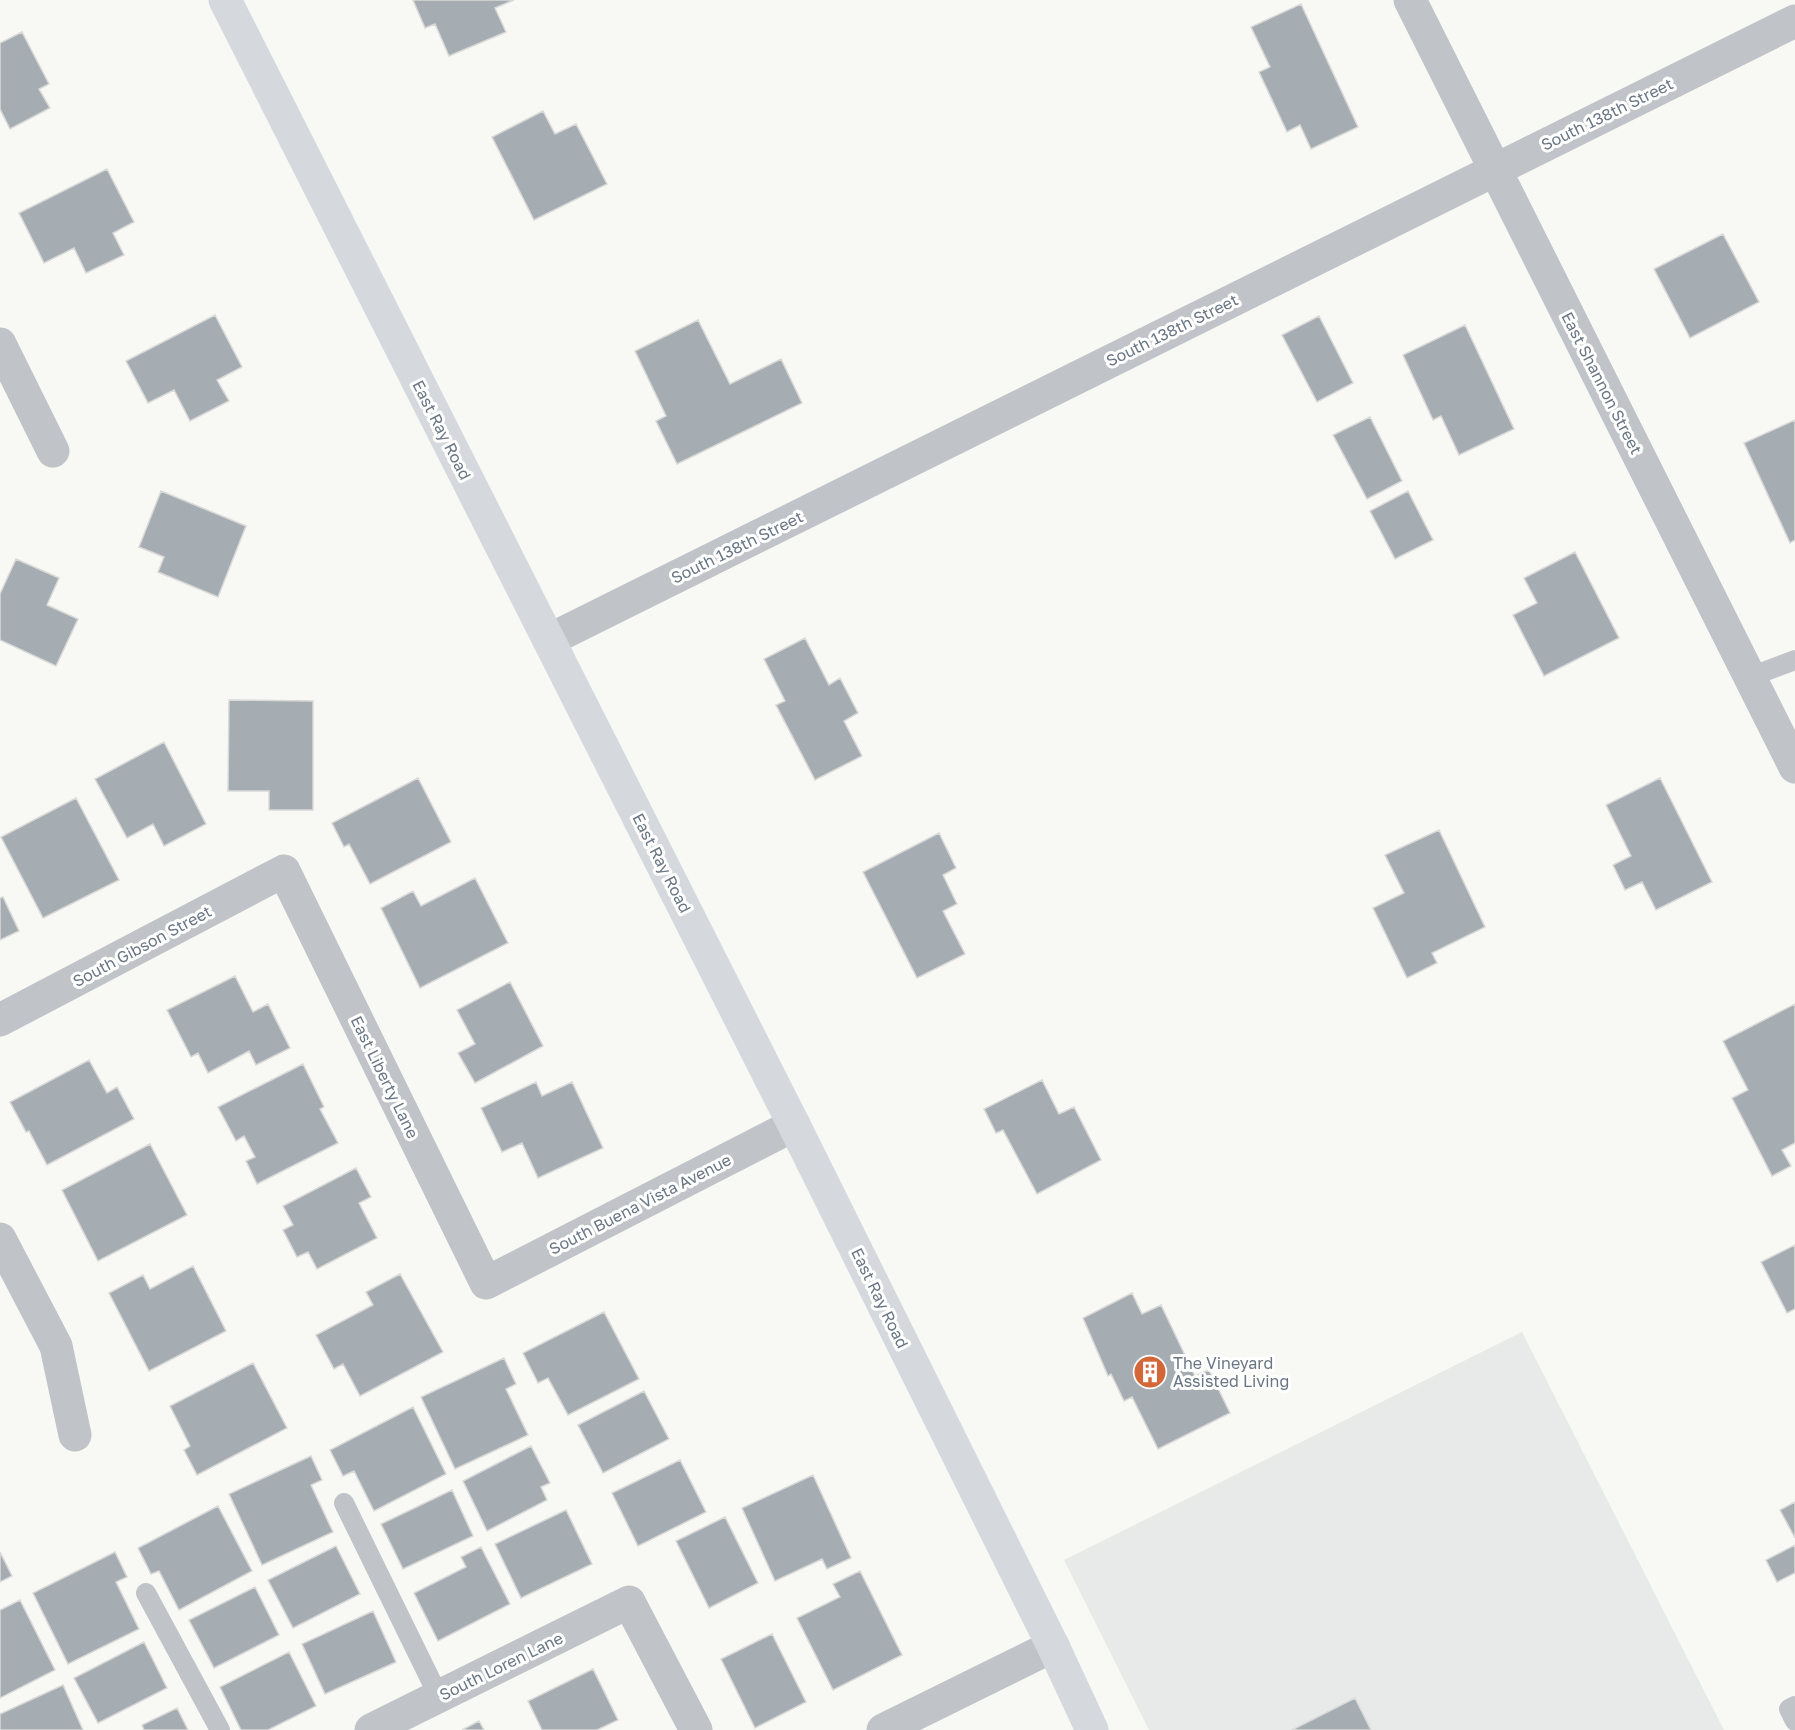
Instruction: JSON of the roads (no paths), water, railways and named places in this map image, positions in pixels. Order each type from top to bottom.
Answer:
[{"type":"main road","name":"East Ray Road","points":[[225,0],[794,1125],[1053,1646],[1092,1730]]},
{"type":"street","name":"East Shannon Street","points":[[1410,0],[1795,767]]},
{"type":"street","name":"South 138th Street","points":[[549,640],[1795,21]]},
{"type":"street","points":[[0,344],[53,451]]},
{"type":"street","name":"South Gibson Street","points":[[0,1020],[284,871]]},
{"type":"street","name":"East Liberty Lane","points":[[284,871],[486,1283]]},
{"type":"street","name":"South Buena Vista Avenue","points":[[486,1283],[794,1125]]},
{"type":"street","points":[[0,1239],[56,1346],[75,1435]]},
{"type":"street","name":"South Loren Lane","points":[[371,1730],[630,1602],[696,1730]]},
{"type":"street","points":[[883,1730],[1053,1646]]},
{"type":"lane","points":[[1750,677],[1795,660]]},
{"type":"lane","points":[[344,1503],[439,1697]]},
{"type":"lane","points":[[146,1593],[220,1730]]},
{"type":"lane","points":[[1795,1706],[1789,1709],[1795,1721]]},
{"type":"place","name":"The Vineyard Assisted Living","points":[[1150,1372]]}]
